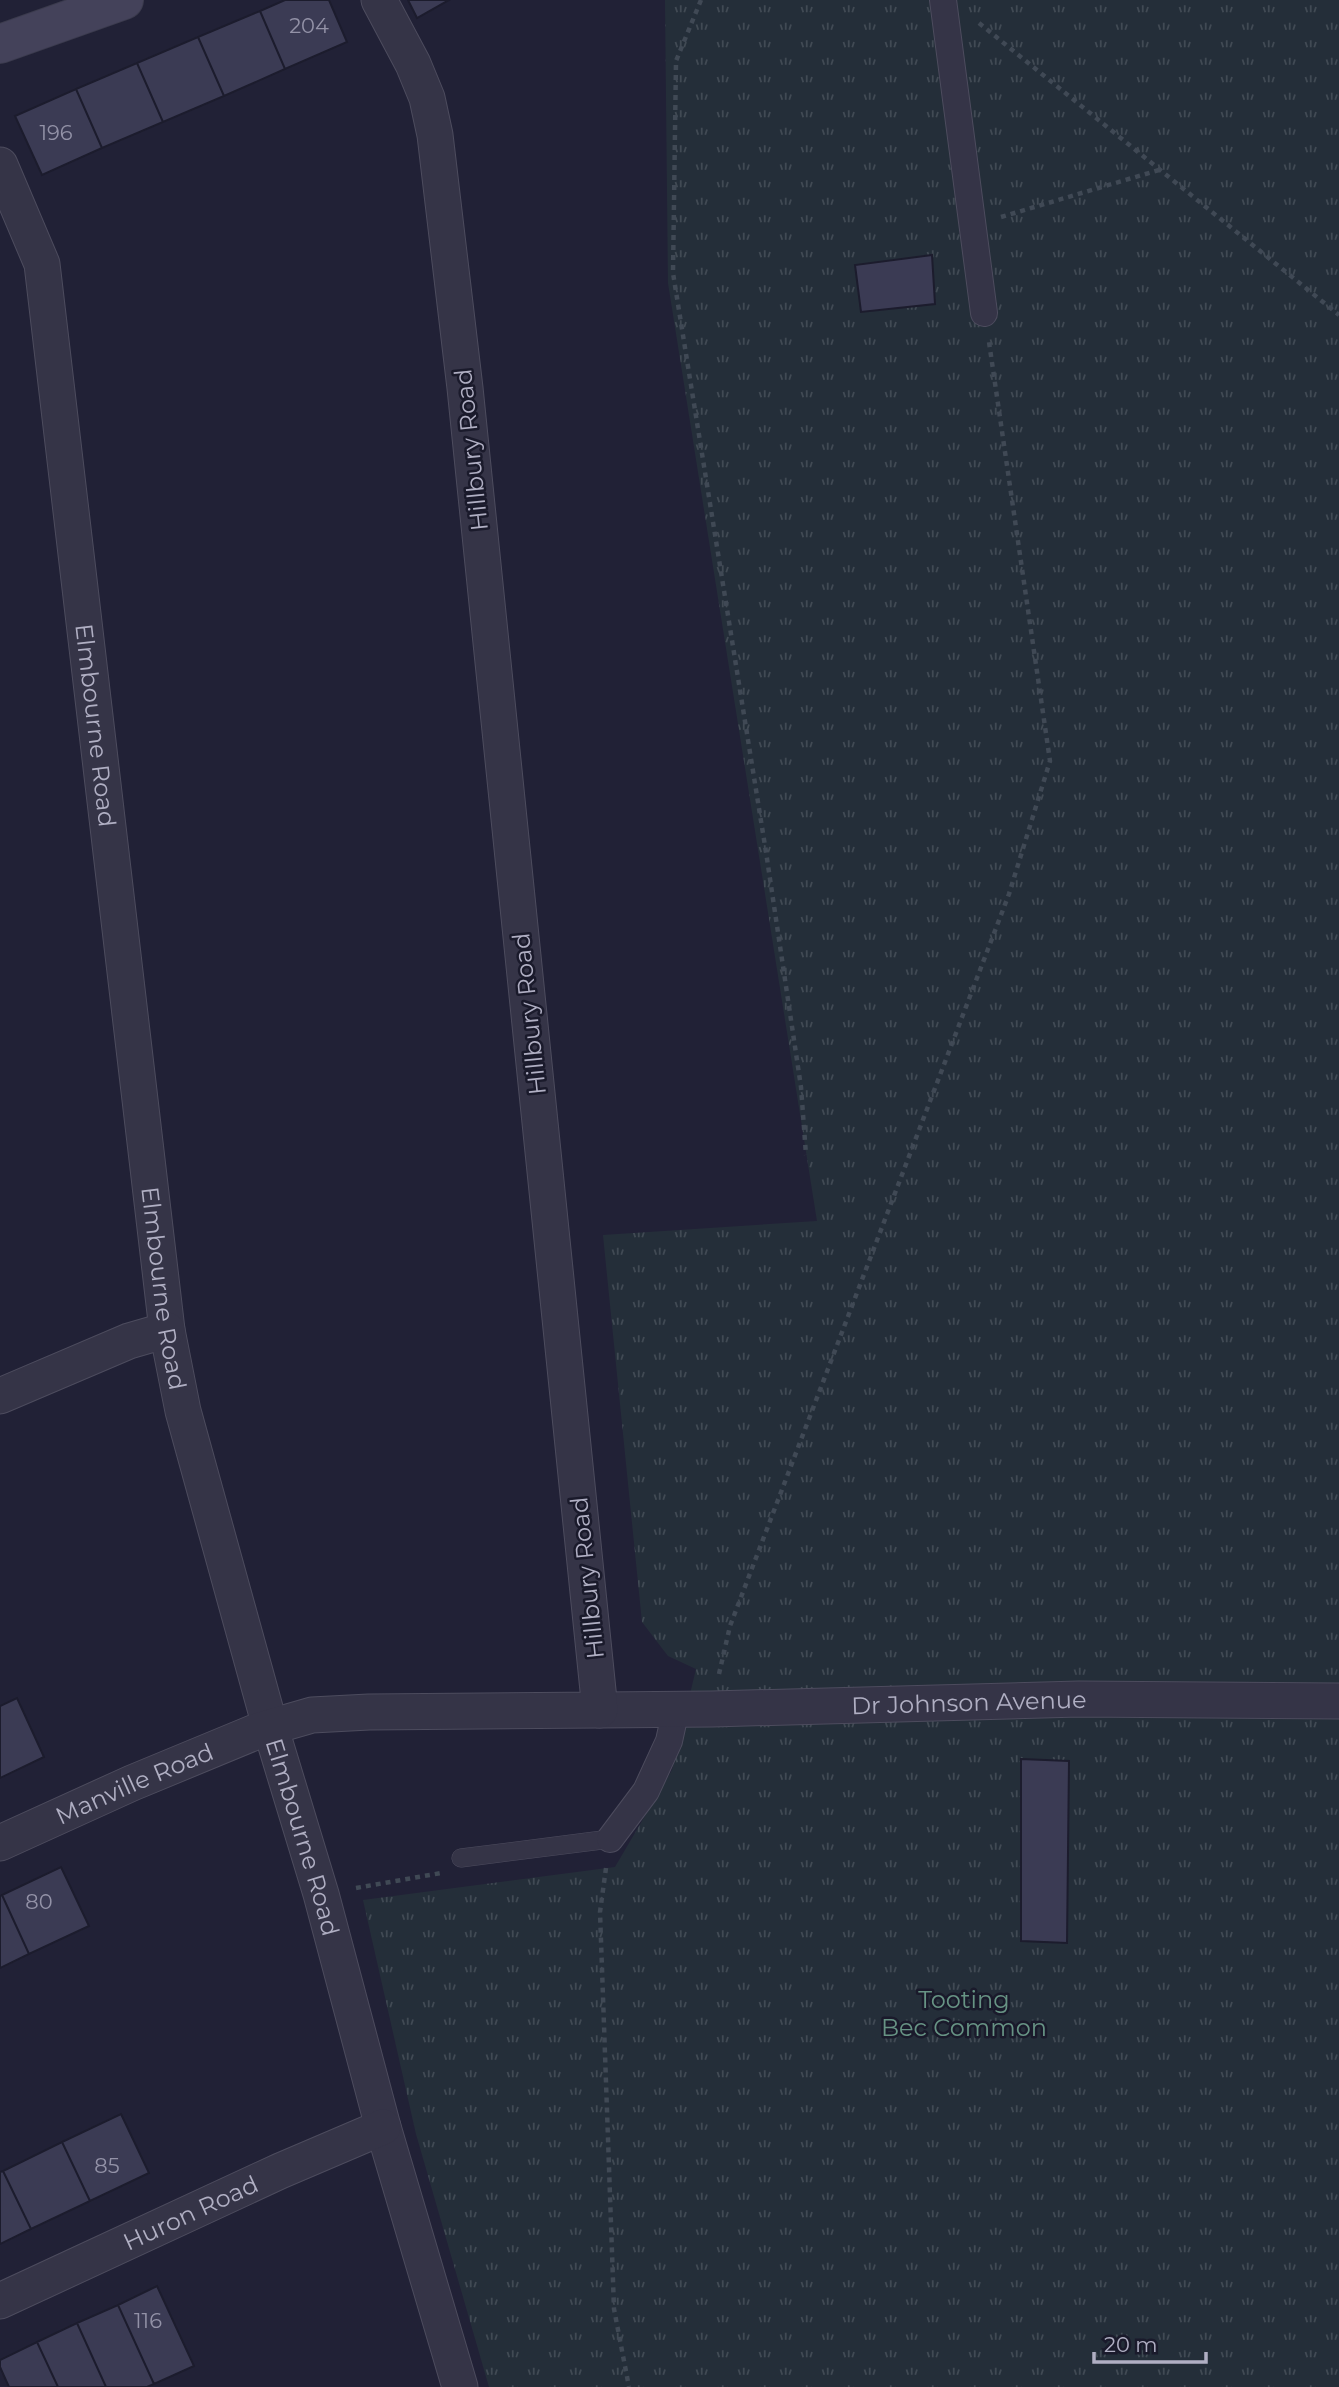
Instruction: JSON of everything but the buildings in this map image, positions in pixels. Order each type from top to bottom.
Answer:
[{"type":"main road","points":[[0,44],[124,0]]},
{"type":"street","name":"Hillbury Road","points":[[379,0],[413,64],[427,98],[435,135],[465,388],[600,1710]]},
{"type":"street","points":[[943,0],[985,313]]},
{"type":"street","name":"Elmbourne Road","points":[[0,165],[41,264],[167,1329],[183,1411],[270,1726],[321,1894],[383,2127],[460,2387]]},
{"type":"street","points":[[0,1396],[129,1340],[167,1329]]},
{"type":"street","name":"Dr Johnson Avenue","points":[[600,1710],[1079,1699],[1339,1701]]},
{"type":"street","points":[[610,1839],[646,1791],[669,1741],[676,1709]]},
{"type":"street","points":[[270,1726],[323,1714],[600,1710]]},
{"type":"street","name":"Manville Road","points":[[0,1843],[132,1783],[270,1726]]},
{"type":"street","name":"Huron Road","points":[[0,2301],[280,2171],[383,2127]]},
{"type":"lane","points":[[461,1858],[610,1839]]},
{"type":"path","points":[[701,0],[676,61],[673,273],[766,852],[801,1087],[806,1154]]},
{"type":"path","points":[[972,17],[1339,315]]},
{"type":"path","points":[[974,226],[1159,170]]},
{"type":"path","points":[[712,1709],[730,1626],[1009,894],[1050,761],[985,313]]},
{"type":"path","points":[[610,1839],[600,1912],[614,2309],[629,2387]]},
{"type":"path","points":[[321,1894],[456,1870],[461,1858]]},
{"type":"green space","name":"Tooting Bec Common","points":[[665,0],[1339,0],[1339,2387],[489,2387],[416,2134],[363,1900],[615,1867],[672,1770],[696,1669],[668,1656],[642,1622],[603,1235],[817,1221],[668,283]]}]
